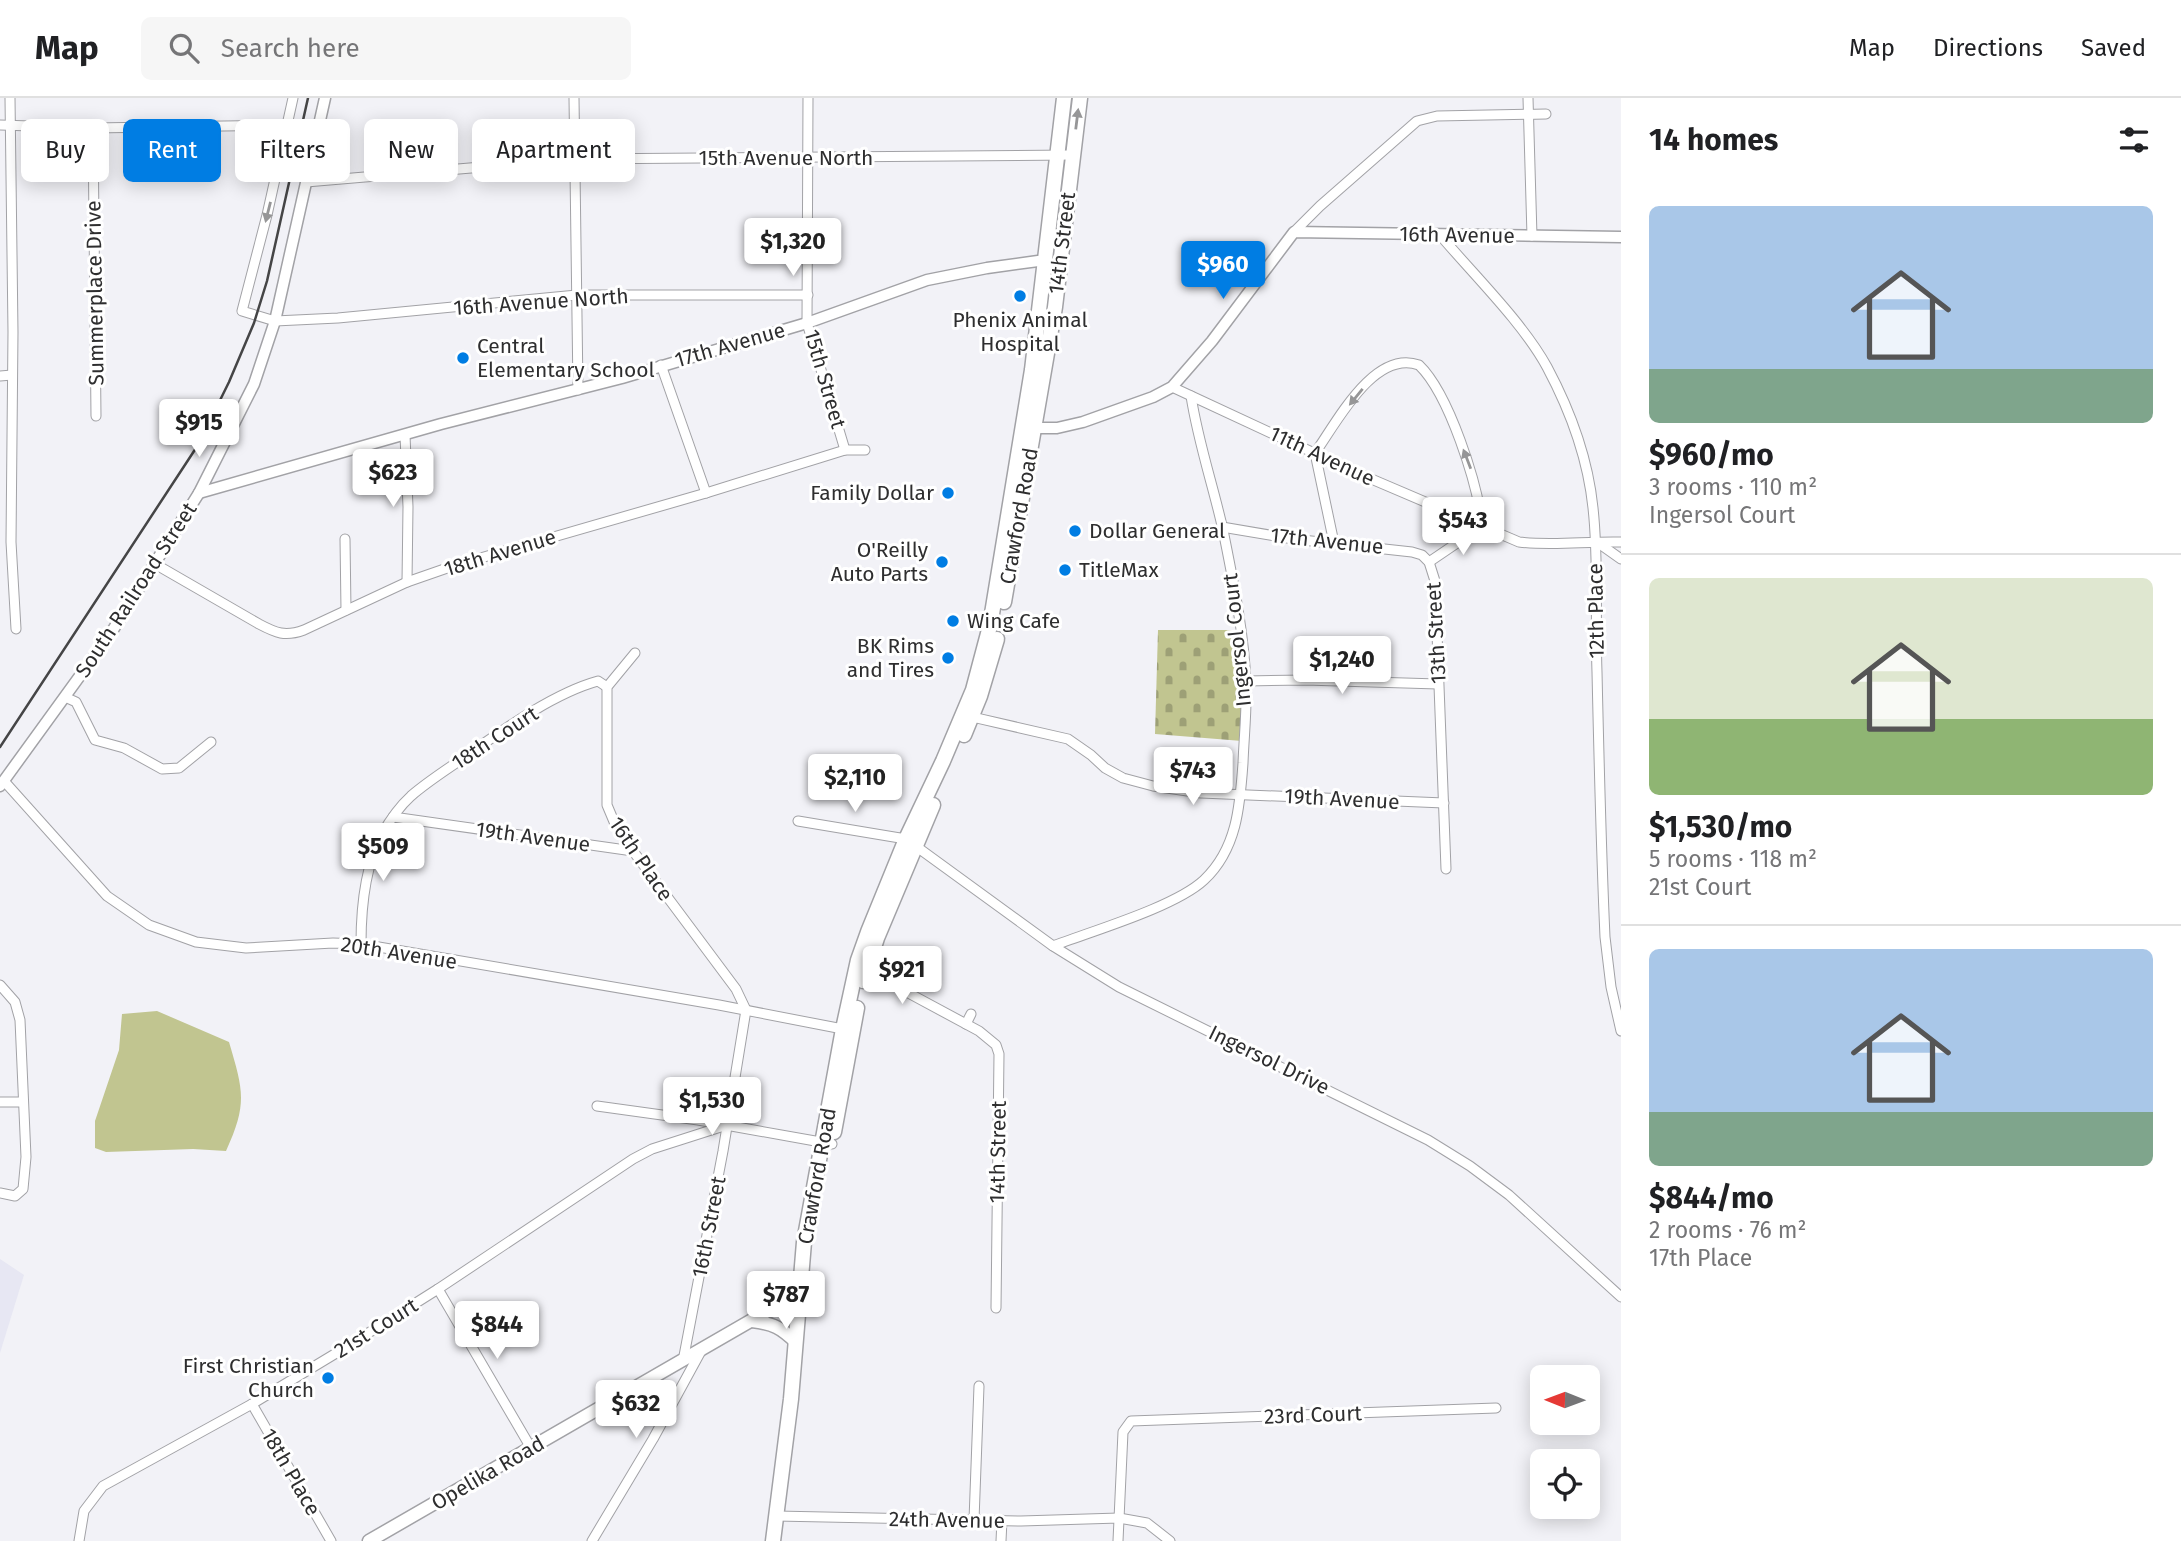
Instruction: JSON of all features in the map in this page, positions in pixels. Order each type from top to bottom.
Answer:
[{"type":"main road","name":"14th Street","points":[[1029,428],[1055,307],[1051,264],[1057,155],[1064,98]]},
{"type":"main road","name":"14th Street","points":[[1051,264],[1073,155],[1080,98]]},
{"type":"main road","name":"Crawford Road","points":[[796,1342],[802,1334],[800,1277],[862,964],[911,841],[992,660],[1003,612],[1029,428]]},
{"type":"main road","name":"Crawford Road","points":[[800,1305],[812,1251],[827,1143]]},
{"type":"main road","points":[[773,1309],[800,1277]]},
{"type":"main road","name":"Opelika Road","points":[[369,1541],[773,1309],[790,1303],[800,1305]]},
{"type":"main road","name":"Opelika Road","points":[[752,1321],[770,1318],[800,1305]]},
{"type":"main road","points":[[752,1321],[773,1324],[783,1329],[796,1342],[773,1541]]},
{"type":"street","points":[[10,98],[11,542],[16,629]]},
{"type":"street","points":[[288,119],[293,98]]},
{"type":"street","name":"South Railroad Street","points":[[320,119],[325,98]]},
{"type":"street","points":[[574,98],[575,119]]},
{"type":"street","name":"15th Street","points":[[808,98],[807,323],[845,450]]},
{"type":"street","points":[[1528,98],[1532,236]]},
{"type":"street","points":[[1029,428],[1057,428],[1083,422],[1153,397],[1172,387],[1212,341],[1294,232],[1417,121],[1437,116],[1546,114]]},
{"type":"street","points":[[0,125],[21,125]]},
{"type":"street","points":[[109,128],[235,126]]},
{"type":"street","name":"15th Avenue North","points":[[635,158],[1073,155]]},
{"type":"street","name":"15th Avenue North","points":[[350,178],[472,168]]},
{"type":"street","name":"Summerplace Drive","points":[[94,182],[96,416]]},
{"type":"street","points":[[275,182],[242,311],[275,321]]},
{"type":"street","name":"South Railroad Street","points":[[2,783],[111,634],[199,493],[254,384],[275,321],[306,182]]},
{"type":"street","points":[[576,182],[578,390]]},
{"type":"street","name":"16th Avenue","points":[[1294,232],[1621,237]]},
{"type":"street","name":"12th Place","points":[[1440,235],[1517,325],[1546,365],[1584,456],[1593,505],[1595,541],[1605,937],[1611,986],[1621,1031]]},
{"type":"street","name":"17th Avenue","points":[[199,493],[441,424],[578,390],[807,323],[927,280],[1038,261],[1051,264]]},
{"type":"street","name":"16th Avenue North","points":[[275,321],[338,318],[577,295],[808,295]]},
{"type":"street","points":[[1334,543],[1315,453],[1356,396],[1376,374],[1392,364],[1410,362],[1419,365],[1431,379],[1471,470],[1482,526]]},
{"type":"street","points":[[661,365],[706,493]]},
{"type":"street","points":[[0,376],[12,375]]},
{"type":"street","name":"11th Avenue","points":[[1172,387],[1519,542],[1539,544],[1595,541]]},
{"type":"street","name":"Ingersol Court","points":[[1053,946],[1178,897],[1202,882],[1222,860],[1234,832],[1242,794],[1246,681],[1240,620],[1222,527],[1198,437],[1191,396]]},
{"type":"street","points":[[405,435],[407,582]]},
{"type":"street","name":"18th Avenue","points":[[155,564],[276,634],[295,633],[407,582],[453,566],[845,450],[865,450]]},
{"type":"street","name":"13th Street","points":[[1446,869],[1435,582],[1429,562],[1482,526]]},
{"type":"street","name":"17th Avenue","points":[[1222,527],[1293,539],[1412,552],[1422,555],[1429,562]]},
{"type":"street","points":[[345,539],[346,610]]},
{"type":"street","points":[[1595,541],[1621,542]]},
{"type":"street","points":[[1595,541],[1621,559]]},
{"type":"street","points":[[0,542],[11,542]]},
{"type":"street","points":[[607,687],[635,653]]},
{"type":"street","name":"18th Court","points":[[361,944],[363,903],[374,855],[381,836],[411,796],[518,722],[587,684],[598,681],[607,687]]},
{"type":"street","points":[[1246,681],[1438,684]]},
{"type":"street","name":"16th Place","points":[[607,687],[607,805],[615,824],[736,989],[746,1010]]},
{"type":"street","points":[[65,697],[76,702],[95,740],[124,748],[162,769],[179,768],[211,742]]},
{"type":"street","name":"19th Avenue","points":[[967,716],[1068,739],[1105,768],[1123,778],[1153,786],[1201,793],[1444,803]]},
{"type":"street","name":"20th Avenue","points":[[2,783],[107,896],[149,925],[197,942],[243,947],[361,944],[848,1030]]},
{"type":"street","name":"19th Avenue","points":[[393,817],[633,851]]},
{"type":"street","points":[[798,821],[911,841]]},
{"type":"street","name":"Ingersol Drive","points":[[911,841],[1053,946],[1119,987],[1385,1117],[1449,1153],[1509,1195],[1621,1297]]},
{"type":"street","points":[[862,964],[966,1024],[971,1014]]},
{"type":"street","points":[[0,1193],[15,1196],[23,1189],[26,1157],[20,1020],[15,1002],[2,986]]},
{"type":"street","name":"16th Street","points":[[683,1361],[746,1010]]},
{"type":"street","name":"14th Street","points":[[966,1024],[988,1037],[996,1045],[999,1054],[996,1308]]},
{"type":"street","points":[[0,1101],[22,1102]]},
{"type":"street","points":[[597,1106],[827,1143]]},
{"type":"street","name":"21st Court","points":[[79,1541],[84,1511],[103,1486],[252,1404],[438,1290],[634,1159],[652,1150],[727,1125]]},
{"type":"street","points":[[438,1290],[531,1448]]},
{"type":"street","points":[[592,1541],[653,1439],[701,1351]]},
{"type":"street","points":[[974,1520],[979,1386]]},
{"type":"street","name":"18th Place","points":[[252,1404],[331,1541]]},
{"type":"street","name":"23rd Court","points":[[1119,1518],[1123,1432],[1130,1421],[1496,1408]]},
{"type":"street","name":"24th Avenue","points":[[776,1516],[974,1520],[1119,1518]]},
{"type":"street","points":[[1118,1541],[1119,1518],[1147,1523],[1170,1541]]},
{"type":"street","points":[[1002,1520],[1002,1541]]},
{"type":"shaded area","points":[[0,1259],[24,1275],[0,1353]]},
{"type":"green space","points":[[1158,630],[1236,630],[1241,683],[1242,741],[1155,734]]},
{"type":"green space","points":[[157,1011],[229,1042],[241,1096],[238,1120],[226,1151],[193,1149],[106,1152],[95,1148],[95,1121],[119,1050],[122,1014]]},
{"type":"railway","points":[[0,747],[198,445],[229,382],[254,323],[267,281],[308,98]]},
{"type":"place","name":"Phenix Animal Hospital","points":[[1020,296]]},
{"type":"place","name":"Central Elementary School","points":[[463,358]]},
{"type":"place","name":"Family Dollar","points":[[948,493]]},
{"type":"place","name":"Dollar General","points":[[1075,531]]},
{"type":"place","name":"O'Reilly Auto Parts","points":[[942,562]]},
{"type":"place","name":"TitleMax","points":[[1065,570]]},
{"type":"place","name":"Wing Cafe","points":[[953,621]]},
{"type":"place","name":"BK Rims and Tires","points":[[948,658]]},
{"type":"place","name":"First Christian Church","points":[[328,1378]]}]
